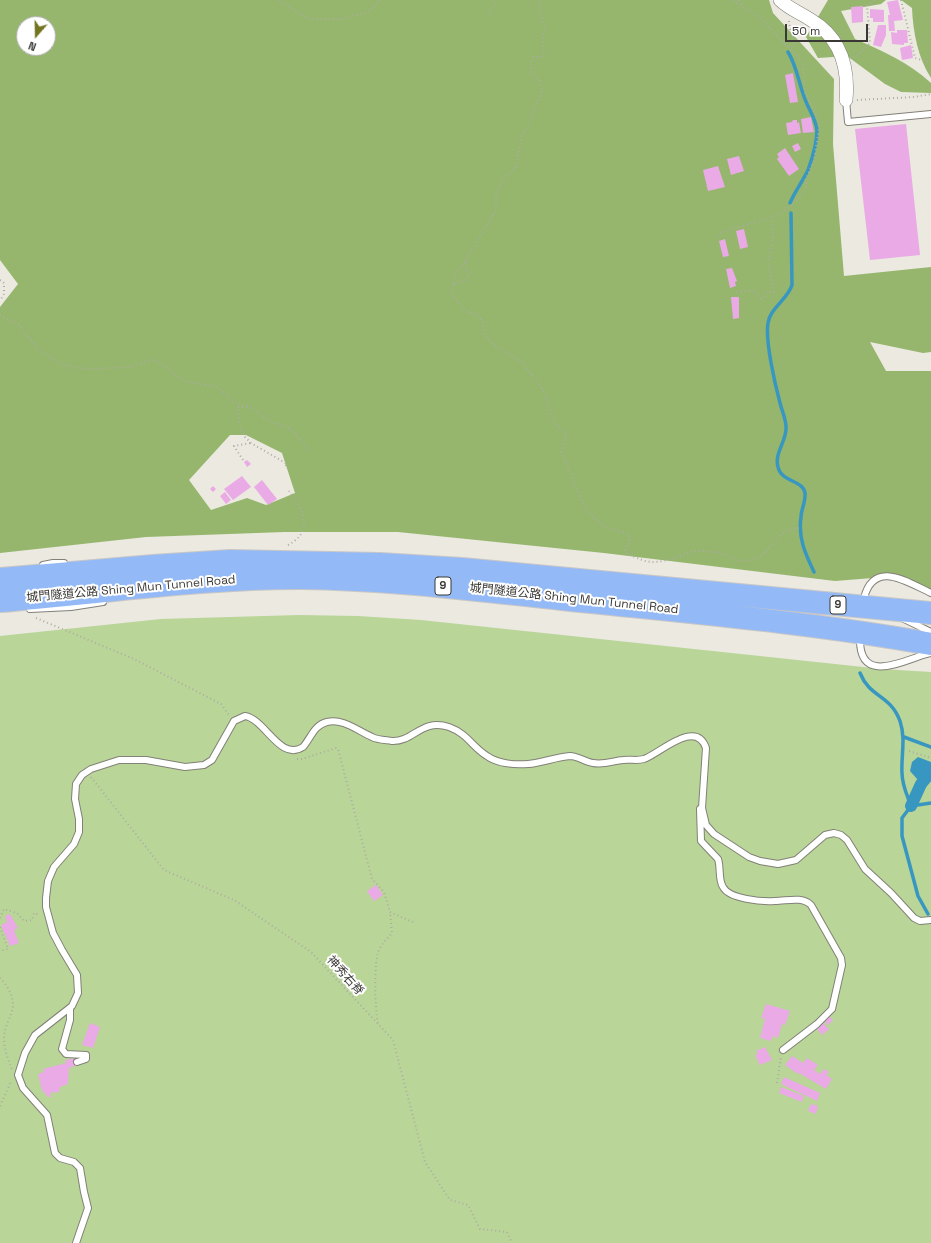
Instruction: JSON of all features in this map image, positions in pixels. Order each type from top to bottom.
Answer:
[{"type":"highway","name":"城門隧道公路 Shing Mun Tunnel Road","points":[[12,576],[230,561],[380,564],[462,569],[872,604],[929,628]]},
{"type":"highway","name":"城門隧道公路 Shing Mun Tunnel Road","points":[[6,600],[112,595],[236,579],[299,578],[390,581],[900,633],[929,628]]},
{"type":"street","points":[[780,0],[791,9],[811,19],[826,31],[836,42],[844,60],[847,82],[846,100]]},
{"type":"lane","points":[[846,100],[848,122],[931,114]]},
{"type":"lane","points":[[39,567],[53,563],[68,564]]},
{"type":"lane","points":[[83,564],[107,569]]},
{"type":"lane","points":[[872,604],[866,590],[878,577],[886,576],[898,578],[931,593]]},
{"type":"lane","points":[[929,628],[931,632]]},
{"type":"lane","points":[[860,640],[860,648],[866,659],[878,667],[886,667],[931,653]]},
{"type":"lane","points":[[76,1243],[88,1208],[80,1168],[74,1162],[60,1158],[55,1153],[47,1114],[23,1088],[18,1075],[25,1053],[35,1036],[70,1008],[76,998],[78,980],[53,933],[46,907],[48,881],[54,867],[74,844],[79,832],[79,819],[75,790],[79,780],[87,772],[110,762],[129,759],[146,760],[185,767],[204,765],[212,760],[234,721],[243,717],[251,718],[276,742],[292,750],[303,747],[319,725],[331,721],[345,724],[374,738],[394,741],[404,739],[426,727],[446,726],[464,734],[491,759],[520,764],[540,763],[572,756],[598,764],[641,759],[655,754],[679,739],[692,737],[703,741],[707,750],[702,802],[703,818],[710,830],[740,852],[760,862],[778,864],[790,862],[803,855],[825,835],[834,833],[841,835],[849,842],[865,869],[891,893],[914,918],[920,922],[931,920]]},
{"type":"lane","points":[[702,802],[699,813],[700,839],[702,844],[718,859],[721,885],[726,892],[734,896],[769,901],[798,899],[806,901],[811,905],[841,958],[842,965],[832,1009],[817,1024],[783,1050]]},
{"type":"lane","points":[[70,1008],[70,1020],[62,1049],[66,1054],[86,1055],[86,1059],[77,1062]]},
{"type":"path","points":[[278,0],[309,19],[340,19],[368,12],[380,0]]},
{"type":"path","points":[[489,14],[497,0]]},
{"type":"path","points":[[540,0],[539,10],[545,26],[543,35],[544,53],[541,57],[533,57],[529,66],[533,76],[540,80],[542,91],[527,128],[522,135],[516,168],[512,174],[503,179],[496,194],[496,210],[456,273],[451,292],[464,310],[476,314],[483,321],[484,334],[494,345],[523,363],[543,390],[553,421],[566,434],[561,451],[585,509],[603,526],[629,534],[630,543],[625,548],[625,552],[641,560],[659,563],[695,551],[724,552],[735,560],[752,560],[767,551],[775,539],[790,528],[800,528]]},
{"type":"path","points":[[718,236],[721,232],[772,218],[784,212],[804,193],[807,186],[805,181],[814,161],[819,138],[818,119],[805,92],[803,62],[759,17],[732,0]]},
{"type":"path","points":[[738,0],[744,7]]},
{"type":"path","points":[[844,60],[858,55],[870,43],[867,5],[876,0]]},
{"type":"path","points":[[901,0],[916,58],[931,63]]},
{"type":"path","points":[[789,22],[791,35],[796,42],[790,49]]},
{"type":"path","points":[[846,100],[914,97],[931,94]]},
{"type":"path","points":[[736,292],[752,290],[763,301],[766,293],[774,292],[768,260],[773,238],[772,218]]},
{"type":"path","points":[[453,284],[466,280],[470,274],[467,272],[465,261]]},
{"type":"path","points":[[0,280],[4,283],[4,291],[0,300]]},
{"type":"path","points":[[0,315],[18,324],[39,350],[60,364],[83,369],[93,369],[129,366],[145,361],[156,361],[181,380],[212,386],[234,402],[249,407],[271,422],[290,428],[310,451]]},
{"type":"path","points":[[249,407],[238,407],[241,432],[251,443],[287,464],[284,468]]},
{"type":"path","points":[[243,460],[234,446],[251,443]]},
{"type":"path","points":[[286,546],[298,540],[304,525],[301,507],[289,491]]},
{"type":"path","points":[[32,616],[134,659],[221,704],[234,721]]},
{"type":"path","points":[[292,750],[293,756],[300,759],[336,748],[338,749],[372,879],[384,892],[390,912],[392,933],[379,949],[375,1008],[378,1025]]},
{"type":"path","points":[[910,751],[931,758]]},
{"type":"path","name":"神秀右脊","points":[[87,772],[164,870],[234,900],[312,952],[393,1040],[425,1162],[450,1200],[468,1205],[480,1229],[507,1232],[512,1243]]},
{"type":"path","points":[[0,918],[4,910],[17,913],[24,921],[32,920],[34,913],[45,916]]},
{"type":"path","points":[[390,912],[415,924]]},
{"type":"path","points":[[0,927],[8,949],[0,950]]},
{"type":"path","points":[[0,978],[5,984],[13,1002],[13,1008],[6,1024],[4,1038],[11,1068],[16,1071]]},
{"type":"path","points":[[777,1083],[780,1070],[780,1059],[783,1050]]},
{"type":"green space","points":[[0,0],[769,0],[773,13],[834,79],[833,144],[844,276],[931,267],[931,352],[923,353],[870,342],[886,371],[931,371],[931,590],[885,577],[835,581],[604,553],[398,532],[284,532],[146,537],[0,553],[0,307],[18,284],[0,260]],"holes":[[[230,435],[246,435],[282,453],[295,493],[266,505],[247,498],[211,510],[189,480]]]},
{"type":"green space","points":[[828,0],[886,0],[881,4],[841,11],[855,39],[885,53],[913,69],[931,83],[931,93],[901,92],[885,84],[847,56],[818,58],[806,37]]},
{"type":"green space","points":[[901,0],[931,0],[931,78],[926,70],[917,44],[912,8]]},
{"type":"green space","points":[[299,615],[358,616],[421,620],[882,669],[931,672],[931,1243],[0,1243],[0,636],[161,619]]},
{"type":"water","points":[[918,757],[931,762],[931,779],[925,788],[910,771],[912,762]]},
{"type":"building","points":[[898,0],[903,20],[894,21],[895,31],[889,31],[888,15],[890,15],[887,2]]},
{"type":"building","points":[[863,6],[863,22],[852,23],[851,7]]},
{"type":"building","points":[[870,9],[884,10],[884,22],[873,22],[873,18],[870,18]]},
{"type":"building","points":[[878,25],[886,25],[886,35],[881,47],[873,45]]},
{"type":"building","points":[[897,30],[907,30],[908,43],[904,43],[904,45],[892,44],[891,32],[897,33]]},
{"type":"building","points":[[911,45],[913,58],[902,60],[900,48]]},
{"type":"building","points":[[793,73],[798,102],[790,103],[785,75]]},
{"type":"building","points":[[811,117],[814,132],[803,133],[801,119]]},
{"type":"building","points":[[793,120],[797,120],[797,123],[799,122],[801,133],[788,135],[786,123],[792,122]]},
{"type":"building","points":[[906,124],[920,255],[870,260],[855,129]]},
{"type":"building","points":[[798,143],[801,149],[795,152],[792,146]]},
{"type":"building","points":[[785,148],[799,169],[789,176],[777,159],[779,157],[777,154]]},
{"type":"building","points":[[739,156],[744,171],[731,175],[727,159]]},
{"type":"building","points":[[718,166],[725,187],[708,191],[703,170]]},
{"type":"building","points":[[744,229],[748,247],[740,249],[736,231]]},
{"type":"building","points":[[725,239],[729,256],[723,257],[719,241]]},
{"type":"building","points":[[732,268],[737,281],[735,282],[736,286],[730,288],[726,269]]},
{"type":"building","points":[[731,297],[739,297],[739,318],[733,319]]},
{"type":"building","points":[[247,460],[251,464],[247,467],[244,462]]},
{"type":"building","points":[[242,476],[251,487],[233,500],[224,489]]},
{"type":"building","points":[[262,480],[277,499],[268,505],[254,487]]},
{"type":"building","points":[[213,486],[216,489],[213,492],[210,489]]},
{"type":"building","points":[[225,492],[231,500],[226,504],[220,496]]},
{"type":"building","points":[[376,885],[383,895],[374,901],[367,891]]},
{"type":"building","points":[[10,914],[18,928],[14,930],[19,943],[10,946],[1,925],[7,922],[5,916]]},
{"type":"building","points":[[766,1004],[790,1011],[785,1025],[782,1024],[778,1038],[773,1036],[771,1041],[760,1038],[765,1019],[761,1018]]},
{"type":"building","points":[[829,1016],[833,1020],[828,1025],[825,1022]]},
{"type":"building","points":[[90,1023],[100,1027],[93,1048],[82,1045]]},
{"type":"building","points":[[823,1023],[829,1029],[822,1035],[817,1029]]},
{"type":"building","points":[[765,1047],[772,1060],[760,1065],[755,1055],[758,1054],[756,1051]]},
{"type":"building","points":[[792,1056],[803,1063],[807,1058],[818,1065],[814,1070],[820,1074],[824,1069],[829,1072],[826,1075],[832,1079],[826,1089],[785,1065]]},
{"type":"building","points":[[76,1058],[78,1065],[69,1068],[68,1084],[60,1087],[59,1092],[50,1093],[51,1097],[48,1097],[42,1090],[38,1074],[44,1072],[43,1069],[66,1063],[65,1060]]},
{"type":"building","points":[[784,1077],[820,1093],[817,1101],[781,1084]]},
{"type":"building","points":[[781,1087],[804,1096],[802,1102],[779,1093]]},
{"type":"building","points":[[811,1104],[818,1106],[816,1114],[808,1111]]},
{"type":"waterway","points":[[788,52],[794,64],[804,98],[817,130],[813,156],[808,170],[790,203]]},
{"type":"waterway","points":[[791,213],[792,285],[787,295],[775,308],[769,318],[767,331],[773,374],[786,424],[785,437],[777,462],[783,476],[800,486],[805,493],[801,514],[800,532],[805,552],[814,572]]},
{"type":"waterway","points":[[860,673],[869,687],[886,701],[896,712],[902,728],[902,777],[911,806],[902,818],[902,836],[918,896],[928,914]]},
{"type":"waterway","points":[[904,737],[931,747]]},
{"type":"waterway","points":[[911,806],[921,784],[930,773],[929,770]]},
{"type":"waterway","points":[[911,806],[931,803]]}]
